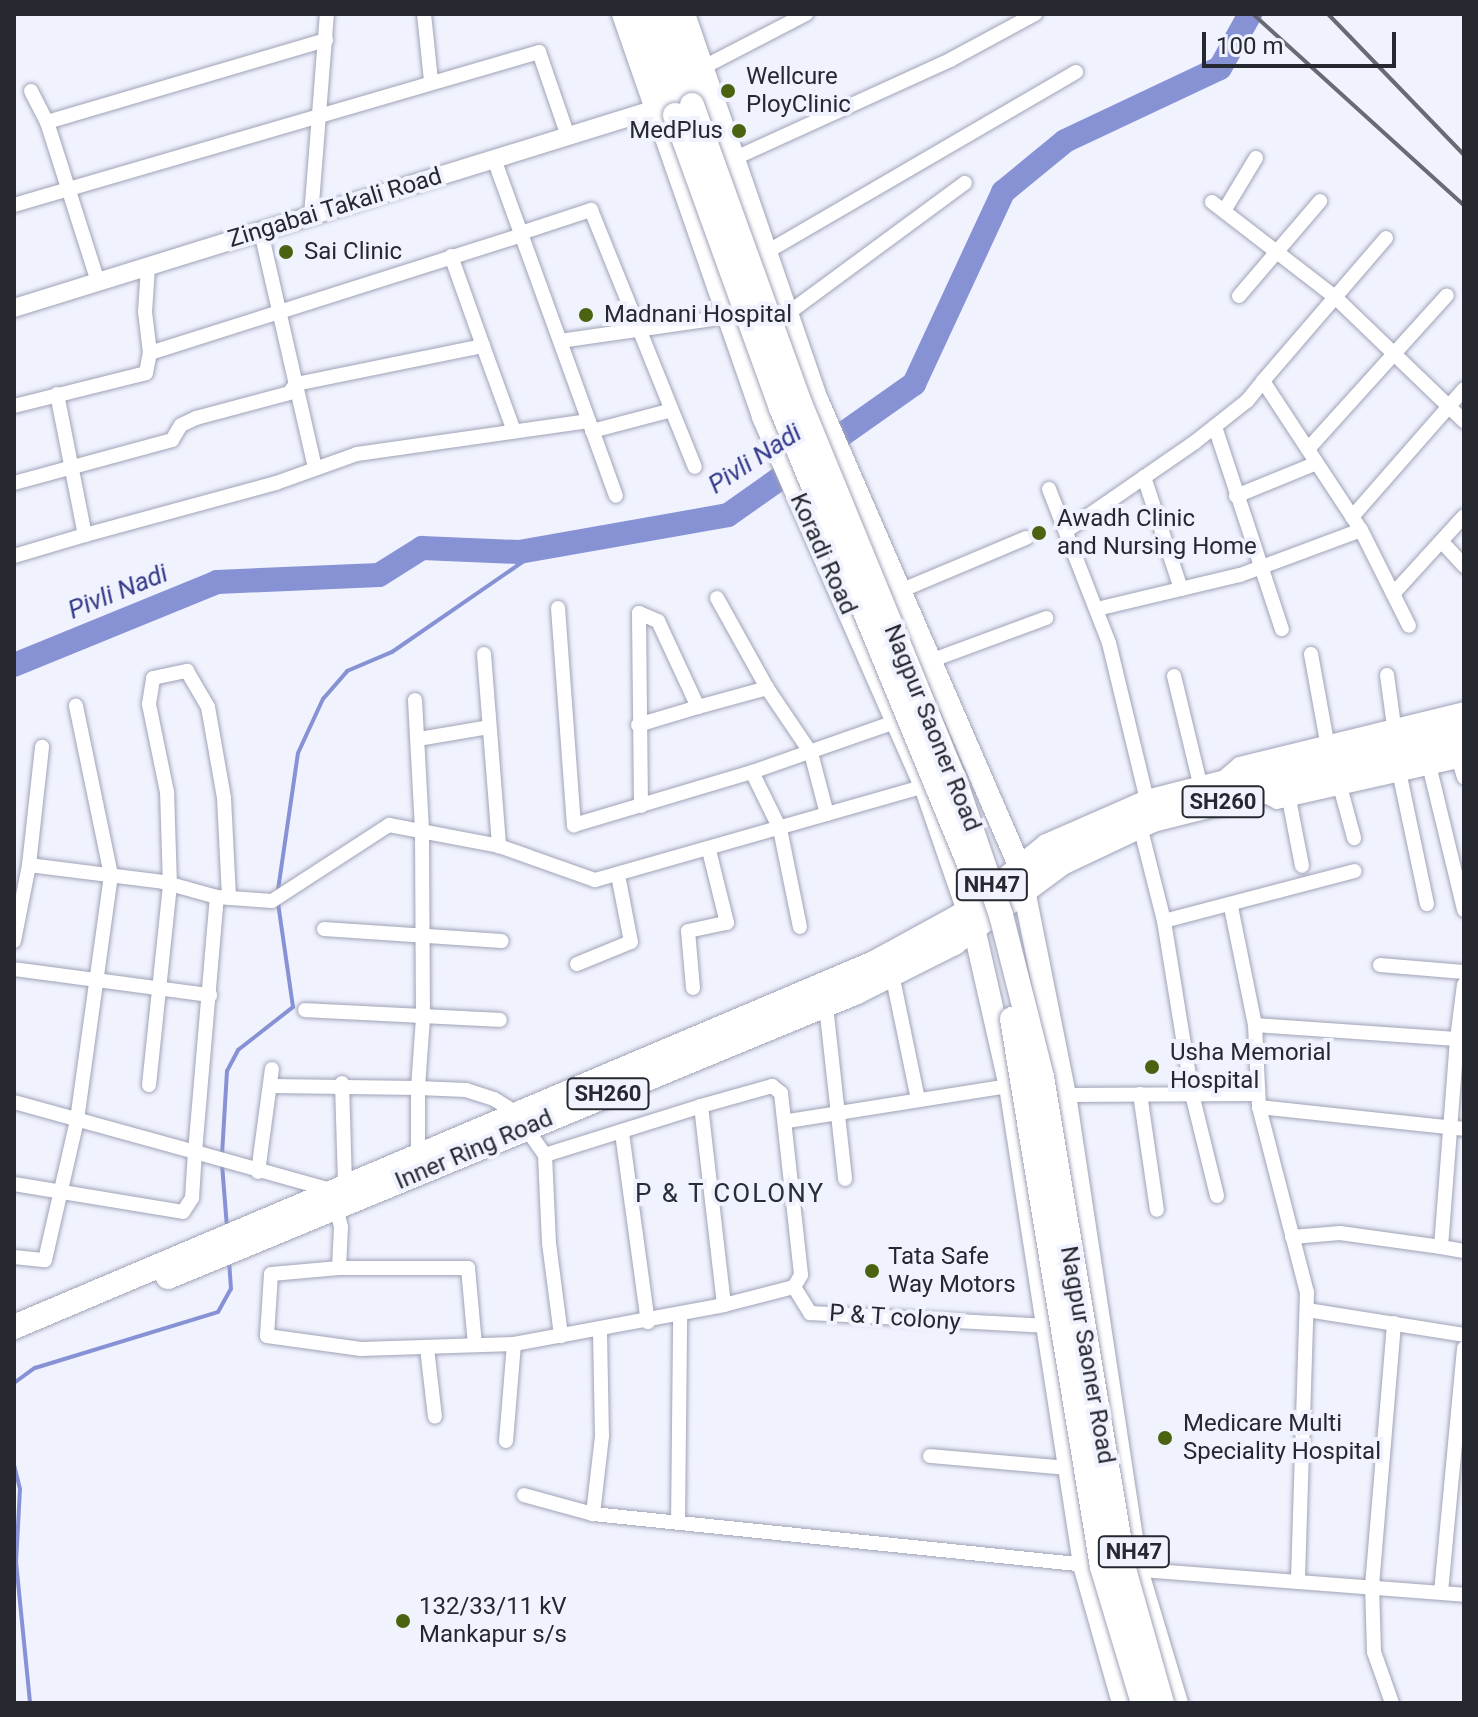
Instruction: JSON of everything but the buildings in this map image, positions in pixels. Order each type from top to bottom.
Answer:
[{"type":"highway","name":"NH47","points":[[641,14],[682,74]]},
{"type":"highway","name":"NH47","points":[[662,14],[682,74]]},
{"type":"highway","name":"Koradi Road","points":[[682,74],[683,104]]},
{"type":"highway","name":"Nagpur Saoner Road","points":[[683,104],[740,301],[967,859],[995,945],[1029,1096],[1102,1567],[1143,1703]]},
{"type":"highway","name":"Nagpur Saoner Road","points":[[683,104],[799,401],[954,778],[1001,915],[1042,1077],[1124,1569],[1162,1703]]},
{"type":"highway","name":"SH260","points":[[971,918],[1019,865],[1047,846],[1147,816],[1260,793],[1432,749],[1464,722]]},
{"type":"highway","name":"SH260","points":[[971,918],[1026,890],[1062,863],[1209,786],[1432,749],[1462,754]]},
{"type":"highway","name":"Inner Ring Road","points":[[338,1194],[521,1120],[826,1006],[892,974],[971,918]]},
{"type":"highway","name":"Inner Ring Road","points":[[14,1345],[235,1244],[418,1154],[521,1120],[971,918]]},
{"type":"highway","name":"Inner Ring Road","points":[[14,1327],[196,1247],[235,1244]]},
{"type":"main road","name":"Koradi Road","points":[[623,14],[683,104],[727,309],[763,417],[925,786],[971,918],[1010,1086],[1049,1326],[1066,1468],[1084,1565],[1123,1703]]},
{"type":"main road","points":[[684,14],[683,104],[733,159],[815,395],[1019,865]]},
{"type":"main road","points":[[829,563],[877,537]]},
{"type":"main road","points":[[955,870],[1008,839]]},
{"type":"main road","name":"NH47","points":[[1019,865],[1066,1103],[1137,1570],[1177,1703]]},
{"type":"main road","points":[[1017,1127],[1066,1103]]},
{"type":"street","points":[[311,216],[322,112],[327,14]]},
{"type":"street","points":[[424,14],[431,81]]},
{"type":"street","points":[[682,74],[806,14]]},
{"type":"street","points":[[733,159],[950,60],[1035,14]]},
{"type":"street","points":[[47,122],[326,40]]},
{"type":"street","points":[[14,205],[322,112],[539,52],[568,136]]},
{"type":"street","points":[[765,253],[1076,72]]},
{"type":"street","points":[[31,91],[47,122],[98,282]]},
{"type":"street","name":"Zingabai Takali Road","points":[[14,308],[568,136],[683,104]]},
{"type":"street","points":[[1256,158],[1218,207],[1335,297],[1464,421]]},
{"type":"street","points":[[494,159],[616,496]]},
{"type":"street","points":[[787,314],[965,183]]},
{"type":"street","points":[[1239,296],[1320,201]]},
{"type":"street","points":[[150,353],[591,210],[668,411],[695,467]]},
{"type":"street","points":[[261,232],[281,308],[315,467]]},
{"type":"street","points":[[1069,529],[1215,427],[1263,381],[1386,238]]},
{"type":"street","points":[[451,256],[514,431]]},
{"type":"street","points":[[14,406],[146,373],[150,353],[145,312],[148,267]]},
{"type":"street","points":[[1308,449],[1447,295]]},
{"type":"street","points":[[560,341],[712,319],[727,309]]},
{"type":"street","points":[[14,483],[71,465],[172,440],[181,425],[196,418],[289,393],[296,384],[483,346]]},
{"type":"street","points":[[1263,381],[1356,523],[1409,626]]},
{"type":"street","points":[[1097,609],[1261,568],[1356,523],[1464,389]]},
{"type":"street","points":[[57,394],[85,535]]},
{"type":"street","points":[[14,556],[245,492],[357,454],[514,431],[590,426],[668,411]]},
{"type":"street","points":[[1215,427],[1282,629]]},
{"type":"street","points":[[1236,496],[1317,463]]},
{"type":"street","points":[[1144,477],[1181,589]]},
{"type":"street","points":[[1049,489],[1069,529],[1097,609],[1147,816],[1192,1094],[1217,1196]]},
{"type":"street","points":[[1393,594],[1464,516]]},
{"type":"street","points":[[900,591],[1026,538]]},
{"type":"street","points":[[1442,542],[1464,566]]},
{"type":"street","points":[[717,598],[767,688],[811,753],[827,814]]},
{"type":"street","points":[[558,608],[574,825],[752,772],[895,722]]},
{"type":"street","points":[[641,806],[639,613],[658,621],[698,707]]},
{"type":"street","points":[[930,661],[1046,618]]},
{"type":"street","points":[[484,654],[499,846]]},
{"type":"street","points":[[1311,654],[1327,742]]},
{"type":"street","points":[[14,1184],[183,1212],[192,1198],[210,995],[223,898],[217,742],[196,679],[187,671],[153,678],[148,687],[167,792],[170,886],[149,1085]]},
{"type":"street","points":[[1387,675],[1394,726]]},
{"type":"street","points":[[1174,676],[1209,786],[1239,764],[1464,709]]},
{"type":"street","points":[[638,725],[767,688]]},
{"type":"street","points":[[415,700],[422,831],[420,934],[423,1018],[418,1088],[418,1154]]},
{"type":"street","points":[[14,1257],[45,1260],[77,1120],[111,875],[76,706]]},
{"type":"street","points":[[419,739],[489,727]]},
{"type":"street","points":[[14,941],[29,865],[42,747]]},
{"type":"street","points":[[1260,793],[1277,802],[1400,776],[1432,749],[1464,910]]},
{"type":"street","points":[[1462,754],[1464,777]]},
{"type":"street","points":[[752,772],[780,829],[800,927]]},
{"type":"street","points":[[1400,776],[1427,904]]},
{"type":"street","points":[[29,865],[111,875],[223,898],[272,901],[291,891],[382,826],[499,846],[595,880],[925,786]]},
{"type":"street","points":[[1341,790],[1354,838]]},
{"type":"street","points":[[1289,799],[1302,866]]},
{"type":"street","points":[[693,988],[688,931],[727,923],[709,850]]},
{"type":"street","points":[[1164,921],[1231,907],[1355,871]]},
{"type":"street","points":[[577,964],[631,942],[618,875]]},
{"type":"street","points":[[1231,907],[1255,1025],[1258,1100],[1307,1292],[1298,1582]]},
{"type":"street","points":[[324,929],[502,941]]},
{"type":"street","points":[[1380,965],[1464,972]]},
{"type":"street","points":[[14,969],[210,995]]},
{"type":"street","points":[[892,974],[918,1099]]},
{"type":"street","points":[[1441,1247],[1457,1128],[1464,984]]},
{"type":"street","points":[[826,1006],[845,1179]]},
{"type":"street","points":[[305,1010],[500,1020]]},
{"type":"street","points":[[1255,1025],[1460,1039]]},
{"type":"street","points":[[258,1172],[272,1069]]},
{"type":"street","points":[[339,1268],[342,1083]]},
{"type":"street","points":[[271,1086],[342,1083],[466,1090],[494,1099],[521,1120],[545,1155],[549,1243],[561,1336]]},
{"type":"street","points":[[475,1345],[468,1268],[339,1268],[271,1274],[267,1336],[361,1349],[514,1344],[648,1322],[794,1287],[801,1275],[788,1121],[781,1093],[772,1086],[545,1155]]},
{"type":"street","points":[[788,1121],[1010,1086]]},
{"type":"street","points":[[1066,1103],[1140,1094],[1192,1094],[1258,1100],[1457,1128]]},
{"type":"street","points":[[1140,1094],[1157,1210]]},
{"type":"street","points":[[14,1102],[338,1194]]},
{"type":"street","points":[[701,1106],[724,1305]]},
{"type":"street","points":[[622,1133],[648,1322]]},
{"type":"street","points":[[1292,1237],[1340,1233],[1464,1251]]},
{"type":"street","name":"P & T colony","points":[[794,1287],[810,1313],[1049,1326]]},
{"type":"street","points":[[1307,1310],[1464,1335]]},
{"type":"street","points":[[678,1523],[680,1316]]},
{"type":"street","points":[[1392,1703],[1374,1652],[1372,1586],[1394,1323]]},
{"type":"street","points":[[593,1514],[602,1436],[600,1330]]},
{"type":"street","points":[[506,1441],[514,1344]]},
{"type":"street","points":[[427,1348],[435,1417]]},
{"type":"street","points":[[1441,1592],[1464,1348]]},
{"type":"street","points":[[930,1456],[1066,1468]]},
{"type":"street","points":[[524,1495],[593,1514],[1137,1570],[1464,1595]]},
{"type":"waterway","name":"Pivli Nadi","points":[[14,665],[217,582],[379,575],[422,548],[519,552],[728,515],[914,384],[1003,192],[1065,141],[1220,68],[1250,14]]},
{"type":"waterway","points":[[278,890],[298,753],[323,699],[347,671],[392,652],[543,548]]},
{"type":"waterway","points":[[222,1155],[227,1071],[238,1050],[293,1007],[278,903]]},
{"type":"waterway","points":[[222,1164],[227,1227]]},
{"type":"waterway","points":[[14,1383],[35,1368],[218,1312],[231,1289],[229,1259]]},
{"type":"waterway","points":[[14,1465],[20,1489],[16,1562],[30,1703]]},
{"type":"railway","points":[[1253,14],[1464,205]]},
{"type":"railway","points":[[1328,14],[1464,155]]},
{"type":"place","name":"Wellcure PloyClinic","points":[[728,91]]},
{"type":"place","name":"MedPlus","points":[[739,131]]},
{"type":"place","name":"Sai Clinic","points":[[286,252]]},
{"type":"place","name":"Madnani Hospital","points":[[586,315]]},
{"type":"place","name":"Awadh Clinic and Nursing Home","points":[[1039,533]]},
{"type":"place","name":"Usha Memorial Hospital","points":[[1152,1067]]},
{"type":"place","name":"Tata Safe Way Motors","points":[[872,1271]]},
{"type":"place","name":"Medicare Multi Speciality Hospital","points":[[1165,1438]]},
{"type":"place","name":"132/33/11 kV Mankapur s/s","points":[[403,1621]]},
{"type":"district","name":"P & T COLONY","points":[[730,1194]]}]
